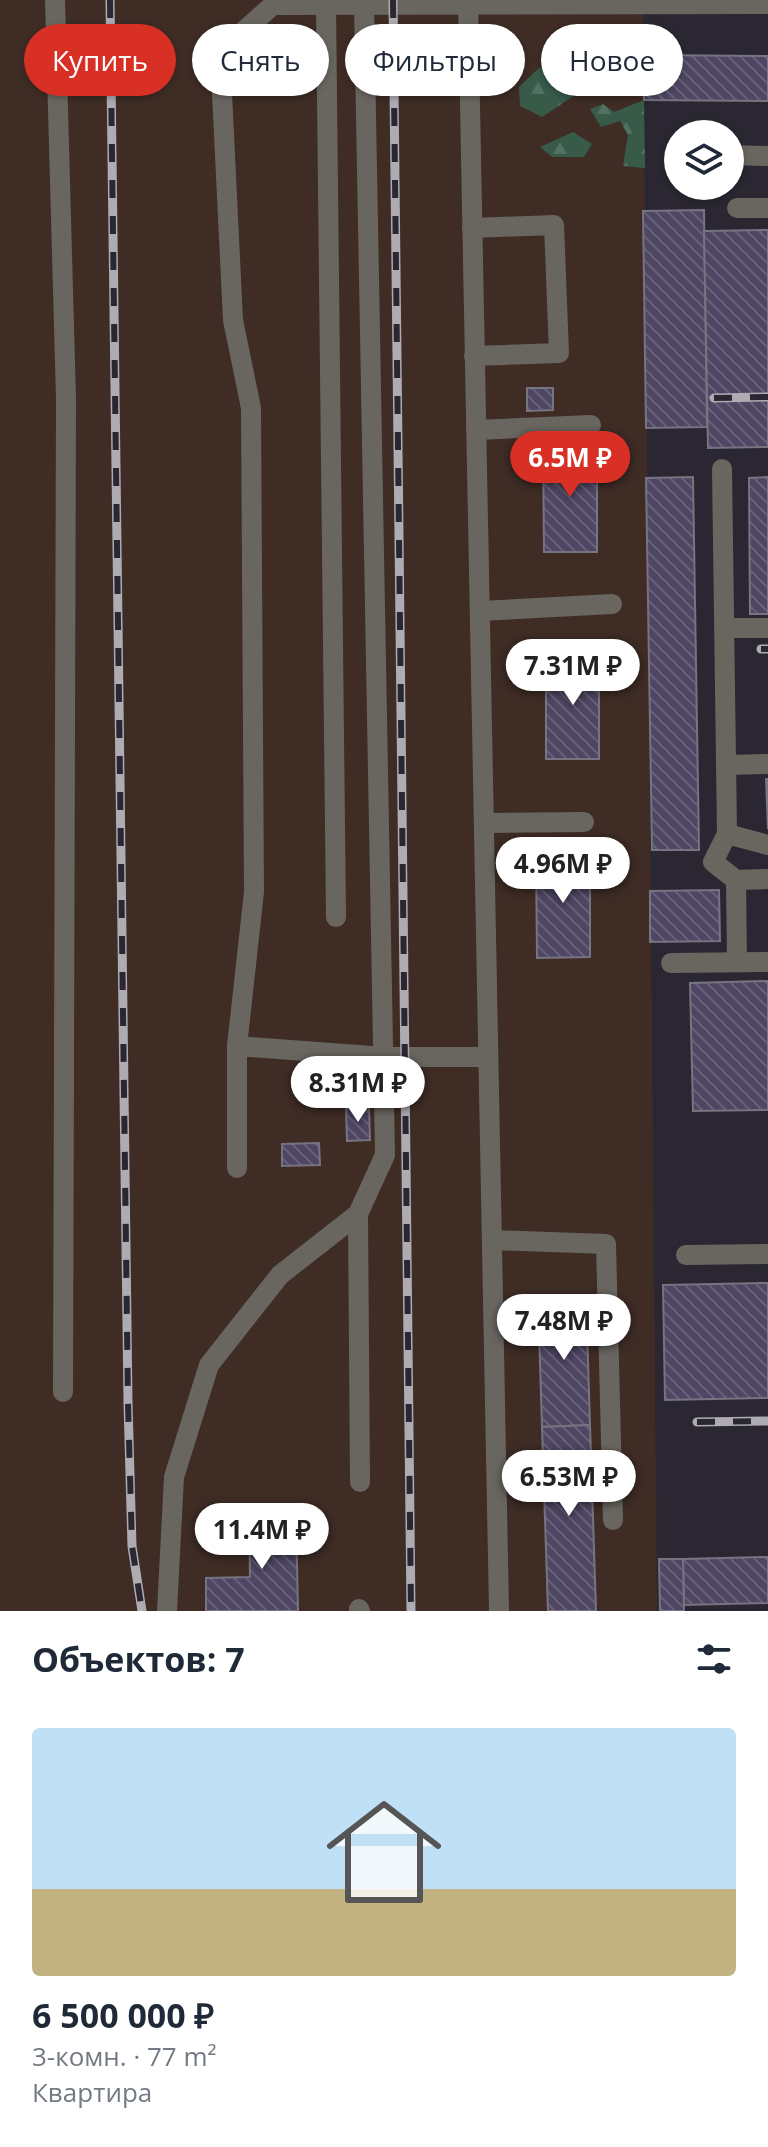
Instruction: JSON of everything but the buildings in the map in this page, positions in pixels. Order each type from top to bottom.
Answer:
[{"type":"street","points":[[55,0],[66,399],[63,1392]]},
{"type":"street","points":[[237,1168],[237,1046],[254,892],[251,408],[233,320],[220,52],[273,2],[364,5],[763,2]]},
{"type":"street","points":[[468,3],[499,1611]]},
{"type":"street","points":[[326,5],[336,917]]},
{"type":"street","points":[[360,1482],[358,1214],[385,1155],[364,5]]},
{"type":"street","points":[[744,155],[768,156]]},
{"type":"street","points":[[737,208],[768,208]]},
{"type":"street","points":[[472,228],[554,225],[559,353],[474,356]]},
{"type":"street","points":[[476,430],[591,425]]},
{"type":"street","points":[[722,469],[727,834],[713,862],[736,880],[768,879]]},
{"type":"street","points":[[480,611],[612,604]]},
{"type":"street","points":[[725,628],[768,628]]},
{"type":"street","points":[[727,765],[768,764]]},
{"type":"street","points":[[484,823],[584,822]]},
{"type":"street","points":[[727,834],[768,845]]},
{"type":"street","points":[[736,880],[737,962]]},
{"type":"street","points":[[671,963],[768,962]]},
{"type":"street","points":[[237,1046],[385,1057],[488,1057]]},
{"type":"street","points":[[167,1611],[174,1477],[209,1365],[280,1275],[358,1214]]},
{"type":"street","points":[[492,1240],[606,1244],[613,1520]]},
{"type":"street","points":[[686,1255],[768,1254]]},
{"type":"shaded area","points":[[0,0],[643,0],[643,24],[541,24],[541,96],[644,96],[657,1611],[0,1611]]},
{"type":"green space","points":[[541,68],[541,96],[574,96],[542,117],[520,106],[519,96],[525,96],[525,81]]},
{"type":"green space","points":[[644,100],[645,168],[623,166],[628,135],[620,121],[601,127],[590,109],[603,104],[614,112]]},
{"type":"green space","points":[[573,132],[592,144],[584,157],[552,157],[540,147]]},
{"type":"railway","points":[[110,0],[128,1403],[132,1546],[142,1611]]},
{"type":"railway","points":[[393,0],[411,1611]]},
{"type":"railway","points":[[714,398],[768,397]]},
{"type":"railway","points":[[761,649],[768,649]]},
{"type":"railway","points":[[697,1422],[768,1421]]}]
